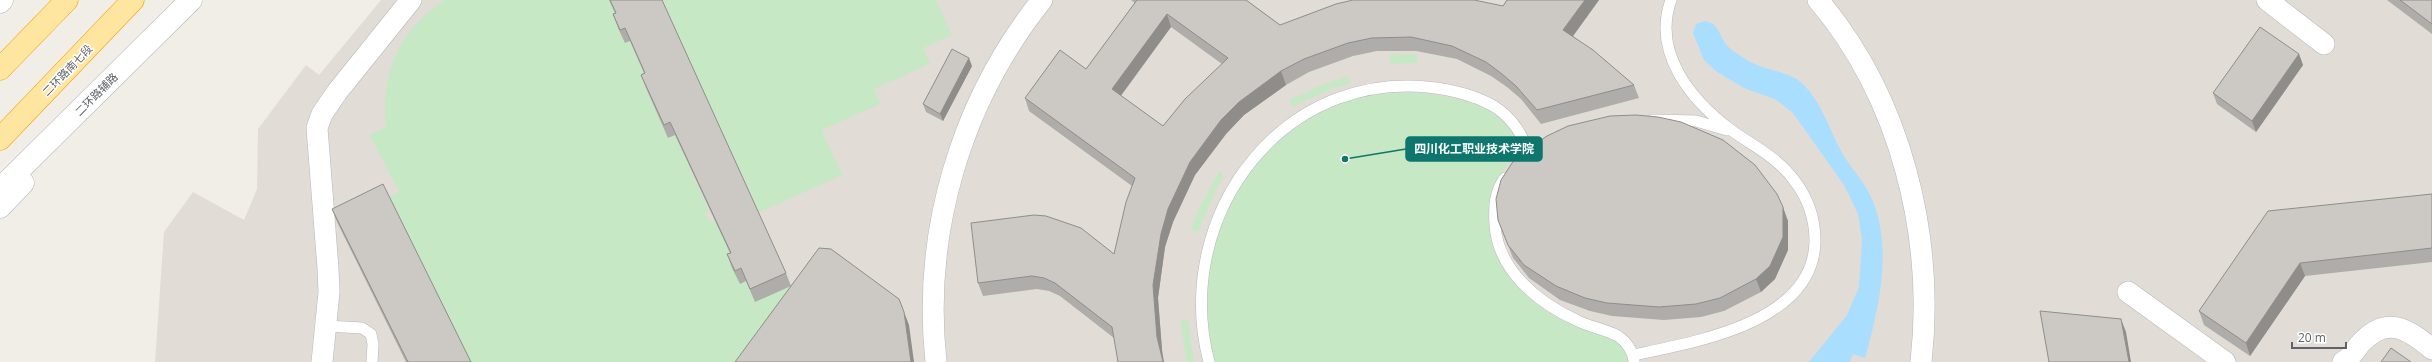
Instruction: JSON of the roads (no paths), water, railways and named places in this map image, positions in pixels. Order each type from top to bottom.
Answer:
[{"type":"highway","points":[[0,69],[67,0]]},
{"type":"highway","name":"二环路南七段","points":[[0,140],[134,0]]},
{"type":"main road","name":"二环路辅路","points":[[0,189],[191,0]]},
{"type":"main road","points":[[0,208],[21,186],[59,131]]},
{"type":"street","points":[[322,362],[326,326],[328,268],[316,141],[317,128],[322,114],[337,92],[411,0]]},
{"type":"street","points":[[936,362],[934,287],[940,229],[951,179],[962,144],[991,77],[1009,46],[1042,0]]},
{"type":"street","points":[[2267,0],[2324,44]]},
{"type":"street","points":[[1822,1],[1861,64],[1878,96],[1904,164],[1920,236],[1924,272],[1921,362]]},
{"type":"street","points":[[2128,292],[2225,362]]},
{"type":"street","points":[[2343,362],[2369,336],[2386,327],[2405,330],[2432,349]]},
{"type":"lane","points":[[1511,171],[1503,180],[1495,198],[1495,233],[1506,262],[1532,294],[1576,321],[1619,337],[1630,347],[1634,359],[1741,326],[1787,300],[1807,278],[1812,264],[1815,230],[1812,214],[1804,193],[1778,162],[1732,131],[1713,116],[1697,99],[1677,71],[1666,42],[1666,23],[1671,0]]},
{"type":"lane","points":[[1209,362],[1202,323],[1201,299],[1207,251],[1214,228],[1223,206],[1248,164],[1283,129],[1301,117],[1320,106],[1361,92],[1397,87],[1433,88],[1480,100],[1501,111],[1514,122],[1521,132],[1530,155]]},
{"type":"lane","points":[[1643,120],[1696,121],[1732,131]]},
{"type":"lane","points":[[1520,162],[1542,147]]},
{"type":"lane","points":[[326,326],[362,328],[371,334],[373,344],[372,362]]},
{"type":"water","points":[[1705,21],[1710,22],[1716,27],[1723,40],[1739,55],[1760,66],[1786,74],[1798,80],[1805,86],[1822,111],[1842,153],[1870,195],[1877,214],[1883,255],[1879,298],[1865,358],[1853,354],[1850,362],[1809,362],[1847,315],[1859,287],[1862,239],[1858,214],[1844,185],[1793,113],[1775,99],[1746,89],[1717,72],[1704,60],[1693,33],[1696,24]]},
{"type":"place","name":"四川化工职业技术学院","points":[[1345,159]]}]
